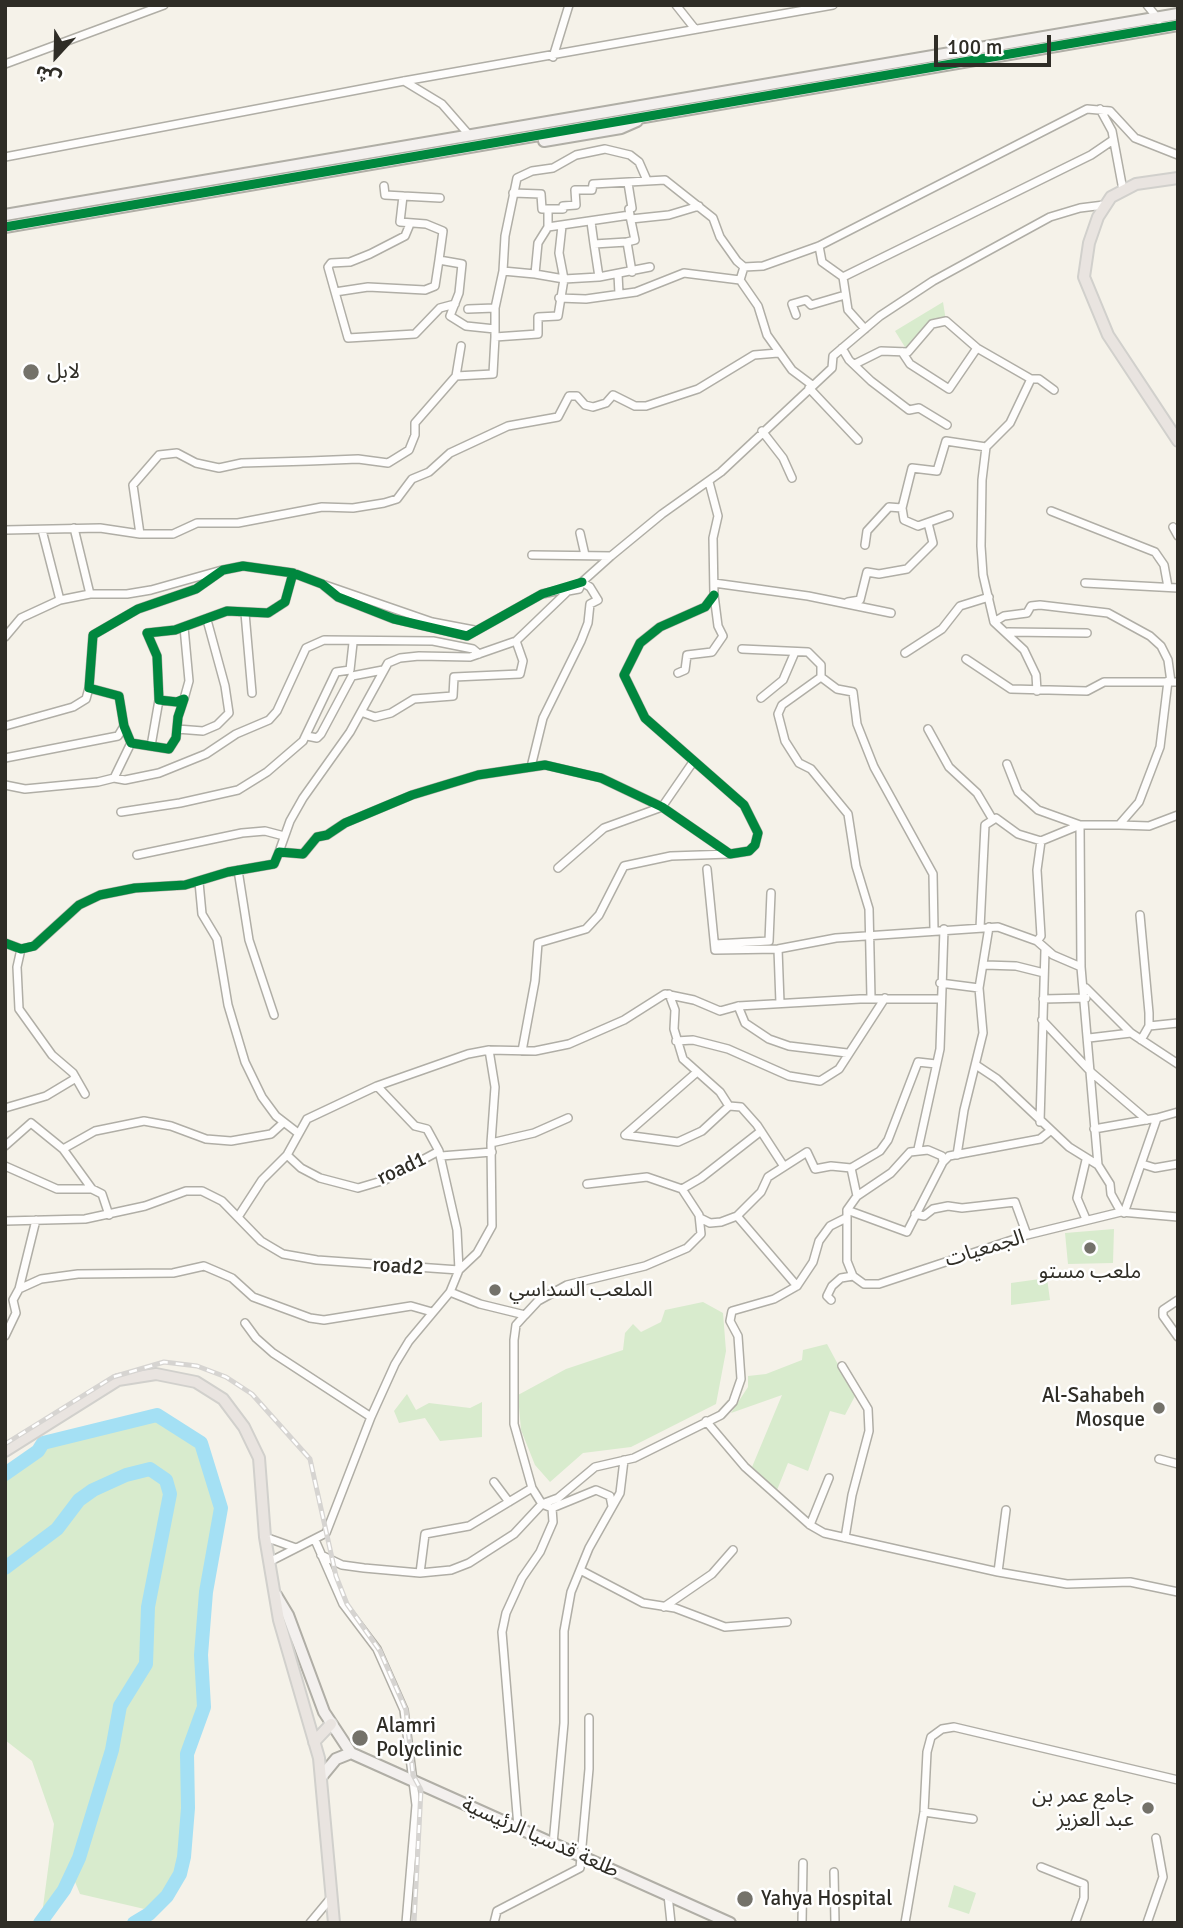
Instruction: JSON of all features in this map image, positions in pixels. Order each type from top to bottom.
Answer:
[{"type":"main road","points":[[1178,178],[1161,179],[1123,190],[1104,205],[1084,262],[1087,290],[1116,349],[1178,441]]},
{"type":"main road","points":[[5,1451],[118,1380],[156,1374],[196,1382],[223,1399],[244,1427],[259,1458],[265,1537],[279,1620],[322,1776],[334,1923]]},
{"type":"main road","points":[[314,1742],[331,1724]]},
{"type":"street","points":[[5,64],[164,5]]},
{"type":"street","points":[[553,57],[569,5]]},
{"type":"street","points":[[676,5],[695,29]]},
{"type":"street","points":[[5,156],[404,81],[553,57],[833,5]]},
{"type":"street","points":[[1147,5],[1160,22]]},
{"type":"street","points":[[5,228],[471,141],[508,139],[645,116],[1160,22],[1178,14]]},
{"type":"street","points":[[5,215],[471,141],[1160,22],[1178,25]]},
{"type":"street","points":[[404,81],[442,104],[471,141]]},
{"type":"street","points":[[744,267],[778,263],[819,246],[1087,109],[1110,111],[1135,138],[1178,155]]},
{"type":"street","points":[[1100,109],[1109,124],[1123,190]]},
{"type":"street","points":[[508,139],[533,142],[576,136],[621,128],[645,116]]},
{"type":"street","points":[[576,136],[582,154]]},
{"type":"street","points":[[843,277],[1079,162],[1113,140]]},
{"type":"street","points":[[456,376],[493,374],[495,308],[517,178],[532,171],[553,167],[582,154],[605,149],[618,150],[639,162],[646,178]]},
{"type":"street","points":[[513,193],[541,194],[542,209],[563,209],[563,206],[576,205],[575,190],[592,190],[593,184],[628,183],[646,178],[665,180],[675,184],[713,218],[726,247],[744,267]]},
{"type":"street","points":[[594,244],[635,240],[629,209],[632,208],[628,183]]},
{"type":"street","points":[[384,186],[385,195],[440,198]]},
{"type":"street","points":[[335,292],[368,287],[400,291],[425,290],[435,286],[443,231],[426,225],[400,222],[403,196]]},
{"type":"street","points":[[5,943],[21,949],[34,946],[79,905],[100,894],[199,882],[238,870],[274,864],[284,836],[303,798],[361,712],[383,670],[400,658],[479,654],[516,641],[568,591],[579,589],[582,582],[611,556],[674,505],[709,482],[832,368],[833,356],[865,329],[933,281],[1051,217],[1080,208],[1104,205]]},
{"type":"street","points":[[548,227],[669,215],[699,206]]},
{"type":"street","points":[[535,274],[538,243],[548,227],[548,209]]},
{"type":"street","points":[[591,222],[598,277]]},
{"type":"street","points":[[410,224],[405,236],[370,254],[350,262],[331,263],[328,267],[348,338],[375,334],[415,334],[440,308],[455,303]]},
{"type":"street","points":[[439,260],[462,264],[450,316],[466,326],[495,333],[538,334],[538,317],[558,316],[564,279],[559,253],[562,226]]},
{"type":"street","points":[[627,242],[632,272]]},
{"type":"street","points":[[819,246],[822,262],[843,277],[848,310],[865,329]]},
{"type":"street","points":[[503,271],[564,279],[598,277],[650,267]]},
{"type":"street","points":[[740,280],[744,267]]},
{"type":"street","points":[[618,274],[619,295]]},
{"type":"street","points":[[559,298],[586,299],[636,292],[678,274],[740,280],[751,292],[767,335],[778,353],[858,440]]},
{"type":"street","points":[[796,315],[792,304],[806,300],[811,305],[845,295]]},
{"type":"street","points":[[468,309],[495,308]]},
{"type":"street","points":[[855,364],[881,351],[908,352],[932,324],[946,321],[976,348],[1031,380],[1039,379],[1054,390]]},
{"type":"street","points":[[140,534],[133,485],[159,455],[177,453],[196,463],[219,468],[242,463],[358,459],[388,463],[409,450],[415,435],[415,423],[456,376],[461,346]]},
{"type":"street","points":[[842,348],[855,364],[909,410],[919,408],[947,425]]},
{"type":"street","points":[[901,352],[910,365],[949,389],[976,348]]},
{"type":"street","points":[[5,530],[74,528],[173,534],[197,523],[238,523],[322,507],[353,508],[397,499],[412,478],[429,472],[450,453],[508,426],[558,417],[569,396],[577,396],[586,405],[593,407],[606,403],[613,395],[635,406],[646,406],[698,388],[754,355],[778,353]]},
{"type":"street","points":[[1031,380],[1010,423],[986,447],[982,480],[984,532],[981,546],[994,622],[1008,632],[1030,660],[1036,675],[1037,691]]},
{"type":"street","points":[[762,432],[783,457],[792,478]]},
{"type":"street","points":[[949,515],[938,516],[918,526],[904,520],[902,508],[912,468],[937,471],[946,441],[986,447]]},
{"type":"street","points":[[678,673],[685,670],[687,655],[712,652],[723,636],[718,626],[714,595],[713,538],[719,516],[709,482]]},
{"type":"street","points":[[865,545],[867,531],[889,507],[902,508]]},
{"type":"street","points":[[1051,511],[1155,552],[1164,565],[1168,587]]},
{"type":"street","points":[[844,603],[860,600],[867,572],[879,574],[907,569],[933,543],[928,523]]},
{"type":"street","points":[[1173,527],[1178,536]]},
{"type":"street","points":[[74,528],[90,594]]},
{"type":"street","points":[[42,530],[61,600]]},
{"type":"street","points":[[580,533],[585,555]]},
{"type":"street","points":[[532,555],[611,556]]},
{"type":"street","points":[[5,637],[21,618],[61,600],[90,594],[150,590],[243,566],[293,573],[322,583],[338,597],[394,619],[467,636],[474,629],[542,594],[582,582],[590,587],[598,600],[590,604],[588,623],[581,640],[543,718],[531,767]]},
{"type":"street","points":[[5,726],[19,719],[57,714],[82,703],[89,688],[93,635],[138,608],[204,584],[223,570]]},
{"type":"street","points":[[151,746],[159,700],[157,656],[148,633],[184,627],[227,611],[262,614],[282,605],[293,573]]},
{"type":"street","points":[[714,583],[891,613]]},
{"type":"street","points":[[1085,583],[1178,588]]},
{"type":"street","points":[[522,1051],[535,981],[538,943],[586,929],[599,915],[624,866],[671,856],[749,851],[755,845],[756,827],[744,805],[645,718],[624,675],[640,643],[660,627],[705,607],[714,595]]},
{"type":"street","points":[[905,653],[942,629],[960,606],[989,597]]},
{"type":"street","points":[[994,622],[1004,616],[1027,613],[1031,606],[1108,613],[1150,636],[1161,646],[1168,660],[1172,682],[1165,723],[1155,765],[1139,802],[1119,825]]},
{"type":"street","points":[[245,613],[252,693]]},
{"type":"street","points":[[177,729],[203,731],[229,713],[225,686],[206,620]]},
{"type":"street","points":[[131,743],[169,749],[175,743],[189,681],[184,627]]},
{"type":"street","points":[[1008,632],[1087,633]]},
{"type":"street","points":[[5,785],[25,789],[114,778],[125,780],[159,773],[206,754],[236,734],[259,726],[277,711],[306,648],[324,640],[353,643],[433,641],[473,649],[479,654]]},
{"type":"street","points":[[361,712],[375,717],[391,713],[414,699],[453,696],[454,677],[520,674],[523,661],[516,641]]},
{"type":"street","points":[[307,736],[317,738],[321,734],[351,673],[353,643]]},
{"type":"street","points":[[742,649],[813,655],[821,665],[821,677]]},
{"type":"street","points":[[761,698],[783,680],[795,652]]},
{"type":"street","points":[[966,659],[1010,689],[1029,687],[1037,691],[1087,691],[1104,682],[1172,682]]},
{"type":"street","points":[[121,811],[162,807],[238,790],[293,753],[307,736],[336,672],[383,670]]},
{"type":"street","points":[[821,677],[837,689],[853,692],[859,731],[874,766],[933,874],[934,930]]},
{"type":"street","points":[[821,677],[782,705],[778,714],[779,724],[785,741],[799,763],[811,769],[848,814],[856,866],[867,896],[872,935],[871,998]]},
{"type":"street","points":[[89,688],[119,696],[124,726],[131,743],[114,778]]},
{"type":"street","points":[[159,700],[177,702],[184,699]]},
{"type":"street","points":[[5,758],[118,736],[124,726]]},
{"type":"street","points":[[928,729],[949,767],[977,793],[993,820]]},
{"type":"street","points":[[558,868],[604,828],[662,807],[693,762]]},
{"type":"street","points":[[1007,764],[1018,792],[1038,810],[1080,825],[1149,826],[1178,815]]},
{"type":"street","points":[[279,852],[303,854],[317,837],[327,835],[345,822],[412,795],[478,775],[545,765],[590,774],[662,807],[730,854]]},
{"type":"street","points":[[957,1155],[962,1117],[983,1033],[979,988],[985,965],[985,825],[996,818],[1018,834],[1041,841],[1080,825]]},
{"type":"street","points":[[1080,825],[1081,967],[1086,998],[1098,1166],[1110,1184],[1111,1194],[1123,1213]]},
{"type":"street","points":[[137,855],[242,833],[265,831],[284,836]]},
{"type":"street","points":[[1037,941],[1041,924],[1037,870],[1041,841]]},
{"type":"street","points":[[707,869],[715,950],[778,949],[872,935],[985,928],[1016,932],[1081,967]]},
{"type":"street","points":[[238,870],[249,940],[274,1015]]},
{"type":"street","points":[[199,882],[202,914],[217,939],[228,1005],[241,1050],[262,1097],[282,1124],[298,1133]]},
{"type":"street","points":[[715,944],[769,941],[771,893]]},
{"type":"street","points":[[1140,915],[1149,1026],[1142,1040]]},
{"type":"street","points":[[918,1149],[940,1049],[939,999],[944,929]]},
{"type":"street","points":[[21,949],[17,1001],[23,1017],[52,1055],[76,1078],[85,1094]]},
{"type":"street","points":[[778,949],[780,1003]]},
{"type":"street","points":[[1040,1122],[1045,950]]},
{"type":"street","points":[[985,965],[1016,966],[1044,973]]},
{"type":"street","points":[[5,983],[17,983]]},
{"type":"street","points":[[940,983],[979,988]]},
{"type":"street","points":[[1085,988],[1131,1033],[1178,1064]]},
{"type":"street","points":[[669,994],[675,1010],[676,1041],[683,1059],[720,1092],[729,1106]]},
{"type":"street","points":[[5,1221],[109,1215],[192,1190],[211,1194],[238,1217],[262,1180],[297,1143],[298,1133],[307,1119],[316,1113],[377,1086],[450,1060],[489,1050],[522,1051],[569,1044],[609,1028],[662,995],[669,994],[720,1011],[738,1006],[871,998],[939,999]]},
{"type":"street","points":[[676,1041],[693,1040],[728,1049],[809,1082],[831,1076],[872,1022],[885,998]]},
{"type":"street","points":[[1044,999],[1086,998]]},
{"type":"street","points":[[738,1006],[745,1023],[769,1039],[789,1046],[848,1053]]},
{"type":"street","points":[[1042,1020],[1092,1073],[1147,1120]]},
{"type":"street","points":[[1149,1026],[1178,1023]]},
{"type":"street","points":[[1089,1038],[1131,1033]]},
{"type":"street","points":[[459,1270],[477,1253],[488,1233],[494,1201],[491,1147],[495,1087],[489,1050]]},
{"type":"street","points":[[700,1218],[710,1223],[737,1216],[761,1192],[768,1177],[807,1152],[815,1169],[831,1166],[851,1168],[880,1151],[888,1140],[918,1062],[936,1064]]},
{"type":"street","points":[[976,1065],[997,1079],[1050,1131],[1086,1160],[1098,1166]]},
{"type":"street","points":[[697,1072],[625,1135],[678,1142],[702,1131],[729,1106],[741,1107],[761,1131],[783,1166]]},
{"type":"street","points":[[5,1108],[46,1096],[76,1078]]},
{"type":"street","name":"road1","points":[[287,1155],[301,1168],[320,1178],[358,1188],[385,1180],[440,1154],[427,1129],[415,1126],[377,1086]]},
{"type":"street","points":[[1094,1129],[1178,1112]]},
{"type":"street","points":[[270,1562],[316,1541],[326,1533],[370,1417],[409,1342],[450,1292],[459,1270],[459,1242],[440,1154],[491,1147],[568,1118]]},
{"type":"street","points":[[1123,1213],[1143,1164],[1157,1118]]},
{"type":"street","points":[[63,1149],[95,1131],[144,1121],[219,1141],[246,1140],[271,1134],[282,1124]]},
{"type":"street","points":[[5,1146],[31,1123],[63,1149],[92,1189]]},
{"type":"street","points":[[682,1189],[701,1178],[761,1131]]},
{"type":"street","points":[[847,1214],[907,1232],[918,1205],[925,1202],[943,1162],[949,1156],[1040,1139],[1050,1131]]},
{"type":"street","points":[[321,1555],[342,1565],[420,1573],[440,1573],[469,1563],[514,1534],[542,1504],[558,1498],[595,1467],[624,1460],[672,1441],[726,1410],[738,1392],[741,1379],[738,1336],[730,1321],[732,1311],[774,1299],[797,1286],[813,1262],[819,1241],[830,1226],[847,1214],[857,1196],[880,1182],[910,1152],[918,1149],[942,1156],[943,1162]]},
{"type":"street","points":[[1086,1160],[1077,1198],[1086,1219]]},
{"type":"street","points":[[1143,1164],[1155,1168],[1178,1164]]},
{"type":"street","points":[[5,1166],[57,1189],[92,1189],[102,1194],[109,1215]]},
{"type":"street","points":[[851,1168],[857,1196]]},
{"type":"street","points":[[587,1184],[648,1177],[682,1189],[700,1218],[701,1234],[687,1248],[645,1266],[567,1285],[538,1301],[516,1325],[514,1424],[531,1488],[542,1504],[552,1508],[596,1490],[611,1496],[612,1507]]},
{"type":"street","points":[[915,1214],[924,1216],[933,1209],[948,1206],[962,1208],[1015,1202],[1027,1235]]},
{"type":"street","name":"الجمعيات","points":[[853,1276],[864,1284],[879,1284],[1027,1235],[1086,1219],[1123,1213],[1178,1217]]},
{"type":"street","points":[[831,1300],[827,1296],[832,1286],[841,1278],[853,1276],[847,1261],[847,1214]]},
{"type":"street","points":[[737,1216],[797,1286]]},
{"type":"street","name":"road2","points":[[238,1217],[261,1241],[283,1254],[304,1259],[459,1270]]},
{"type":"street","points":[[5,1307],[19,1289],[36,1220]]},
{"type":"street","points":[[19,1289],[41,1279],[78,1274],[173,1273],[204,1266],[216,1268],[232,1278],[253,1297],[317,1320],[411,1306],[432,1312]]},
{"type":"street","points":[[450,1292],[480,1304],[525,1315]]},
{"type":"street","points":[[5,1336],[16,1313],[13,1300]]},
{"type":"street","points":[[1178,1300],[1163,1310],[1163,1316],[1178,1337]]},
{"type":"street","points":[[245,1323],[256,1338],[273,1353],[370,1417]]},
{"type":"street","points":[[842,1366],[868,1409],[869,1430],[852,1495],[845,1538]]},
{"type":"street","points":[[706,1421],[745,1467],[810,1525],[845,1538],[998,1573],[1067,1584],[1130,1582],[1178,1592]]},
{"type":"street","points":[[1159,1458],[1178,1464]]},
{"type":"street","points":[[553,1844],[564,1723],[564,1630],[571,1592],[582,1571],[589,1548],[620,1493],[624,1460]]},
{"type":"street","points":[[810,1525],[830,1478]]},
{"type":"street","points":[[494,1482],[509,1502]]},
{"type":"street","points":[[420,1573],[425,1534],[468,1525],[531,1488]]},
{"type":"street","points":[[518,1827],[502,1632],[506,1613],[522,1578],[540,1552],[553,1522],[552,1508]]},
{"type":"street","points":[[998,1573],[1006,1510]]},
{"type":"street","points":[[265,1537],[296,1548]]},
{"type":"street","points":[[316,1541],[343,1604],[377,1649],[404,1710],[416,1805],[406,1923]]},
{"type":"street","points":[[663,1608],[712,1574],[733,1550]]},
{"type":"street","points":[[582,1571],[643,1603],[675,1608],[725,1627],[787,1622]]},
{"type":"street","points":[[274,1592],[288,1615],[313,1687],[331,1724],[351,1754],[336,1759],[322,1776]]},
{"type":"street","points":[[494,1923],[497,1911],[580,1868],[589,1718]]},
{"type":"street","points":[[905,1923],[924,1812],[931,1737],[942,1729],[954,1727],[1178,1780]]},
{"type":"street","name":"طلعة قدسيا الرئيسية","points":[[351,1754],[730,1923]]},
{"type":"street","points":[[924,1812],[973,1819]]},
{"type":"street","points":[[1147,1923],[1163,1877],[1156,1838]]},
{"type":"street","points":[[802,1923],[803,1863]]},
{"type":"street","points":[[1041,1867],[1084,1884],[1084,1898],[1075,1923]]},
{"type":"street","points":[[834,1872],[835,1923]]},
{"type":"street","points":[[668,1895],[671,1923]]},
{"type":"street","points":[[310,1923],[330,1899]]},
{"type":"green space","points":[[943,302],[946,321],[937,322],[908,352],[895,331]]},
{"type":"green space","name":"ملعب مستو","points":[[1114,1229],[1113,1263],[1068,1264],[1065,1233]]},
{"type":"green space","points":[[1047,1278],[1050,1300],[1011,1305],[1011,1283]]},
{"type":"green space","points":[[703,1302],[723,1313],[726,1351],[716,1404],[631,1447],[583,1453],[550,1482],[535,1465],[521,1430],[518,1395],[566,1369],[623,1350],[625,1333],[633,1324],[641,1332],[661,1322],[665,1310]]},
{"type":"green space","points":[[827,1344],[855,1396],[845,1415],[830,1411],[808,1471],[788,1463],[777,1490],[752,1467],[782,1395],[731,1413],[748,1387],[748,1376],[766,1374],[802,1360],[803,1350]]},
{"type":"green space","points":[[407,1394],[416,1410],[429,1403],[470,1408],[482,1402],[482,1437],[440,1441],[425,1418],[399,1423],[394,1411]]},
{"type":"green space","points":[[157,1415],[201,1443],[221,1508],[205,1598],[201,1655],[204,1707],[187,1754],[184,1857],[174,1887],[153,1911],[80,1894],[71,1872],[41,1922],[54,1824],[32,1761],[5,1740],[5,1568],[35,1546],[5,1565],[5,1473],[43,1443]]},
{"type":"green space","points":[[954,1885],[976,1893],[969,1914],[948,1907]]},
{"type":"waterway","points":[[5,1474],[38,1451],[43,1443],[157,1415],[201,1443],[221,1508],[206,1592],[201,1655],[204,1707],[187,1754],[188,1808],[184,1857],[180,1874],[167,1896],[149,1914],[134,1923]]},
{"type":"waterway","points":[[5,1568],[57,1529],[79,1500],[93,1490],[126,1475],[150,1469],[166,1480],[170,1494],[148,1607],[146,1664],[120,1706],[112,1750],[79,1858],[64,1890],[40,1923]]},
{"type":"railway","points":[[5,1444],[113,1377],[164,1362],[197,1366],[226,1377],[252,1394],[310,1459],[336,1576],[347,1604],[380,1651],[406,1710],[413,1775],[421,1790],[414,1923]]},
{"type":"cycle path","points":[[5,227],[1178,25]]},
{"type":"cycle path","points":[[293,573],[243,566],[223,570],[196,589],[138,609],[93,635],[89,688],[119,696],[124,726],[131,743],[169,749],[176,738],[178,717],[184,699],[177,702],[159,700],[157,656],[147,633],[175,630],[227,611],[268,613],[285,602],[293,573],[322,584],[338,597],[394,619],[467,636],[542,594],[582,582]]},
{"type":"cycle path","points":[[5,943],[21,949],[34,946],[79,905],[100,895],[135,888],[185,885],[228,872],[274,864],[279,852],[303,854],[317,837],[327,835],[345,823],[412,795],[478,775],[545,765],[601,778],[662,807],[730,854],[749,851],[755,845],[758,833],[744,805],[645,718],[624,675],[640,643],[660,627],[705,607],[714,595]]},
{"type":"place","name":"لابل","points":[[31,372]]},
{"type":"place","name":"ملعب مستو","points":[[1090,1248]]},
{"type":"place","name":"الملعب السداسي","points":[[495,1290]]},
{"type":"place","name":"Al-Sahabeh Mosque","points":[[1159,1408]]},
{"type":"place","name":"Alamri Polyclinic","points":[[360,1738]]},
{"type":"place","name":"جامع عمر بن عبد العزيز","points":[[1148,1808]]},
{"type":"place","name":"Yahya Hospital","points":[[745,1899]]}]
